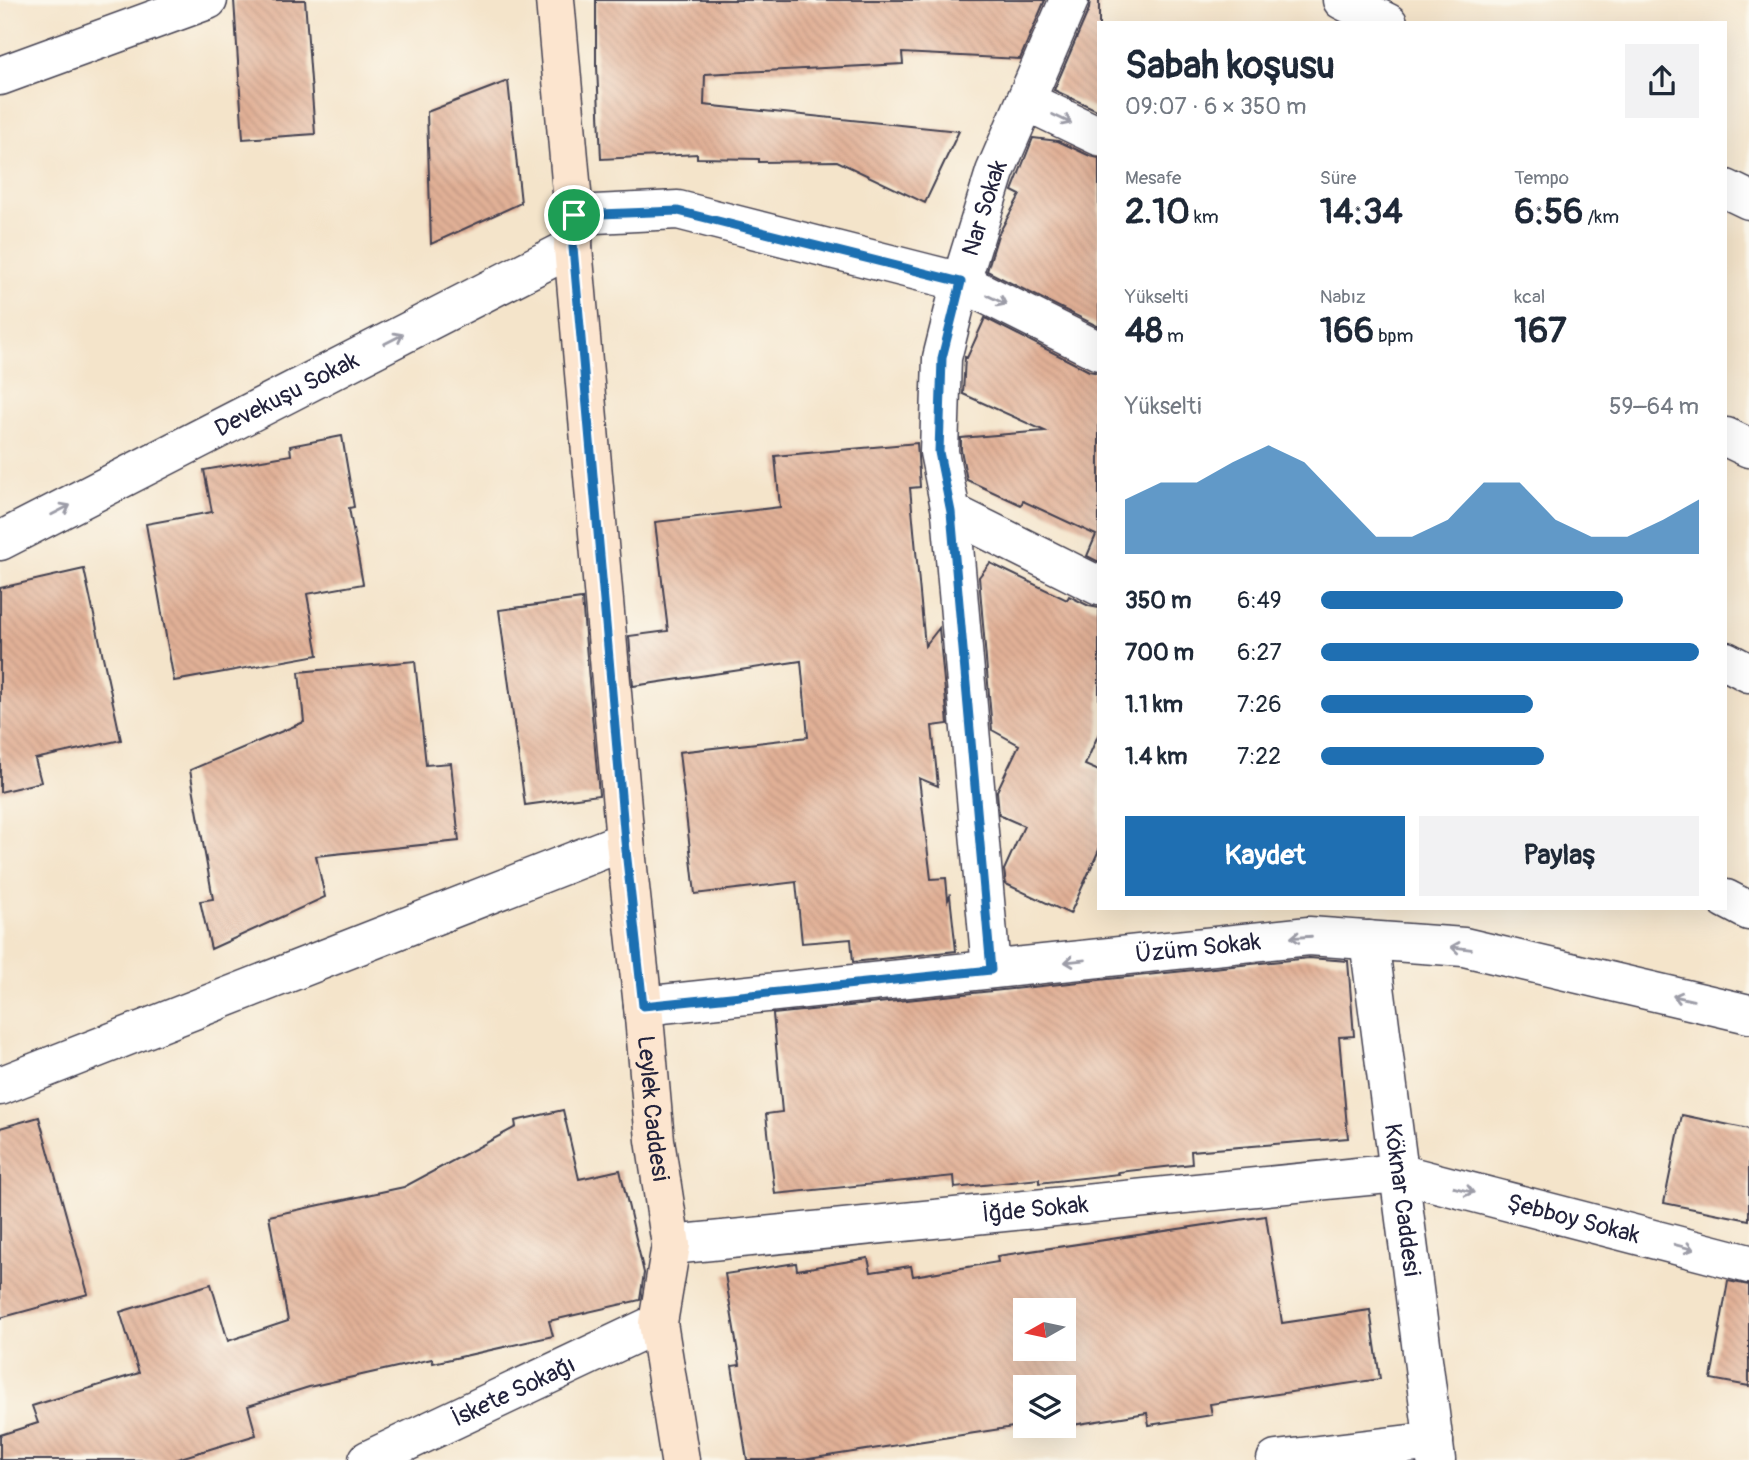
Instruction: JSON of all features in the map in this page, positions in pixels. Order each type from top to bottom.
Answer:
[{"type":"street","points":[[0,76],[208,0]]},
{"type":"street","name":"Leylek Caddesi","points":[[555,0],[625,841],[655,1140],[671,1245],[658,1323],[680,1460]]},
{"type":"street","name":"Nar Sokak","points":[[991,970],[951,512],[939,452],[942,358],[961,282],[995,172],[1069,0]]},
{"type":"street","points":[[1342,0],[1384,21]]},
{"type":"street","points":[[1026,101],[1097,135]]},
{"type":"street","points":[[1727,189],[1749,200]]},
{"type":"street","points":[[573,231],[678,211],[961,282],[1097,350]]},
{"type":"street","name":"Devekuşu Sokak","points":[[0,541],[573,231]]},
{"type":"street","points":[[1727,438],[1749,449]]},
{"type":"street","points":[[951,512],[1097,585]]},
{"type":"street","points":[[1727,662],[1749,673]]},
{"type":"street","points":[[0,1086],[625,841]]},
{"type":"street","points":[[1727,900],[1749,911]]},
{"type":"street","name":"Üzüm Sokak","points":[[643,1006],[1310,936],[1464,947],[1749,1014]]},
{"type":"street","name":"Köknar Caddesi","points":[[1369,940],[1435,1451]]},
{"type":"street","name":"İğde Sokak","points":[[671,1245],[1398,1173]]},
{"type":"street","name":"Şebboy Sokak","points":[[1398,1173],[1749,1264]]},
{"type":"street","name":"İskete Sokağı","points":[[368,1460],[658,1323]]},
{"type":"street","points":[[1276,1460],[1435,1451]]},
{"type":"building","points":[[234,0],[305,0],[315,134],[243,139]]},
{"type":"building","points":[[596,0],[1045,0],[1020,59],[902,53],[903,64],[705,74],[704,105],[959,131],[925,203],[837,161],[759,162],[759,159],[697,158],[697,154],[601,159]]},
{"type":"building","points":[[1090,0],[1099,0],[1097,110],[1054,90],[1089,9]]},
{"type":"building","points":[[508,81],[521,203],[431,244],[427,112]]},
{"type":"building","points":[[1033,138],[1058,141],[1097,158],[1097,326],[987,271],[998,235],[1020,195],[1012,191]]},
{"type":"building","points":[[985,318],[1097,373],[1097,561],[1087,556],[1096,535],[1023,501],[1021,505],[967,480],[961,438],[1045,431],[963,394],[965,357],[967,358]]},
{"type":"building","points":[[342,436],[354,507],[349,508],[363,584],[307,594],[318,655],[174,681],[146,524],[212,512],[204,470],[291,455],[290,446]]},
{"type":"building","points":[[917,443],[920,487],[910,488],[925,646],[939,628],[948,724],[932,726],[938,786],[919,778],[931,879],[946,878],[956,951],[853,962],[851,939],[802,943],[796,882],[695,894],[679,752],[808,737],[801,661],[633,686],[629,636],[668,631],[655,522],[780,507],[775,456]]},
{"type":"building","points":[[990,563],[1067,600],[1069,596],[1097,608],[1097,738],[1085,765],[1097,770],[1097,854],[1070,914],[1006,884],[1004,870],[1024,826],[999,815],[997,791],[1019,745],[992,730],[979,577]]},
{"type":"building","points":[[84,569],[121,740],[35,759],[41,782],[0,792],[0,588]]},
{"type":"building","points":[[582,599],[599,795],[525,805],[499,610]]},
{"type":"building","points":[[415,661],[426,765],[451,763],[459,841],[316,856],[325,897],[211,949],[200,901],[213,899],[190,770],[304,722],[299,672]]},
{"type":"building","points":[[1309,958],[1348,961],[1354,1036],[1339,1037],[1348,1138],[1191,1151],[1192,1164],[1039,1183],[1039,1179],[955,1188],[954,1176],[775,1194],[766,1114],[782,1112],[773,1014]]},
{"type":"building","points":[[563,1110],[579,1179],[620,1170],[644,1273],[640,1300],[549,1321],[553,1336],[433,1363],[432,1359],[309,1387],[248,1406],[256,1435],[174,1460],[0,1460],[0,1435],[38,1423],[32,1406],[139,1373],[120,1312],[211,1284],[228,1341],[288,1321],[269,1216],[404,1187],[516,1127],[515,1121]]},
{"type":"building","points":[[1682,1115],[1749,1129],[1749,1220],[1664,1203]]},
{"type":"building","points":[[39,1117],[88,1294],[0,1318],[0,1128]]},
{"type":"building","points":[[1266,1216],[1282,1323],[1370,1310],[1380,1379],[1210,1404],[1212,1415],[1149,1425],[1147,1413],[1076,1424],[1076,1375],[1013,1375],[1013,1427],[802,1460],[747,1460],[732,1366],[740,1365],[725,1274],[796,1263],[797,1270],[868,1258],[871,1272],[911,1266],[913,1276],[998,1262],[997,1256]]},
{"type":"building","points":[[1728,1281],[1749,1285],[1749,1386],[1711,1379]]},
{"type":"route","points":[[678,211],[961,282],[942,358],[939,452],[951,512],[991,970],[643,1006],[625,841],[573,247],[574,215],[678,211]]}]
